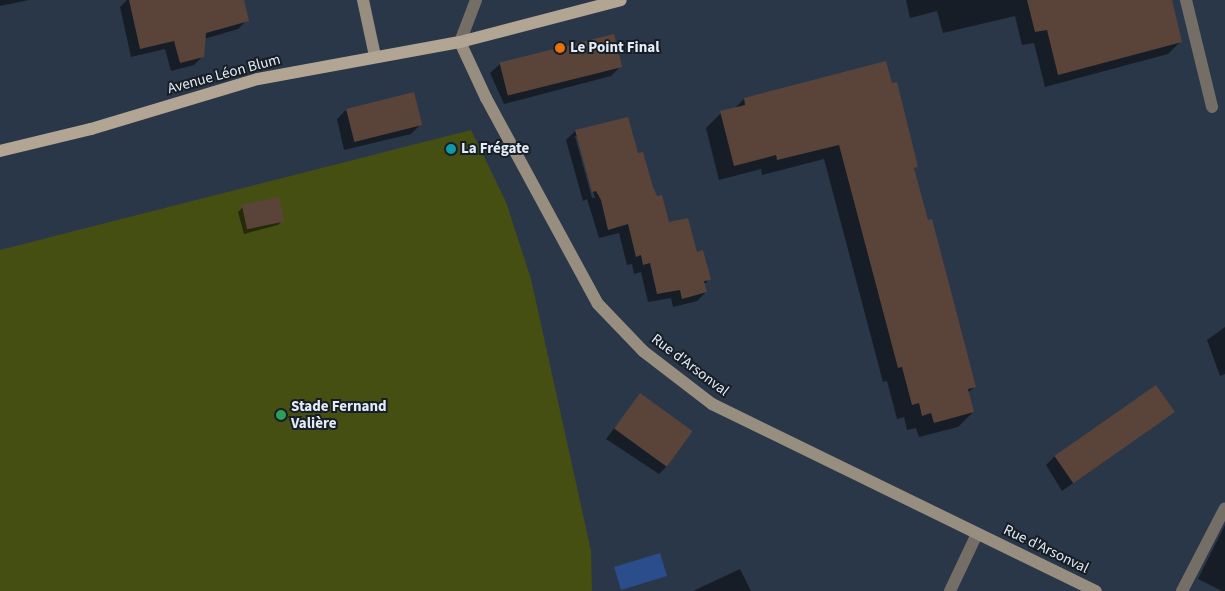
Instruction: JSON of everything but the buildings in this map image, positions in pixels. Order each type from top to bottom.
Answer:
[{"type":"main road","name":"Avenue Léon Blum","points":[[0,152],[91,129],[258,79],[375,56],[460,42],[621,0]]},
{"type":"street","points":[[363,0],[375,56]]},
{"type":"street","points":[[460,42],[476,0]]},
{"type":"street","points":[[1186,0],[1212,107]]},
{"type":"street","name":"Rue d'Arsonval","points":[[460,42],[486,98],[598,304],[643,351],[712,404],[1096,591]]},
{"type":"street","points":[[1182,591],[1225,508]]},
{"type":"street","points":[[950,591],[978,534]]},
{"type":"green space","name":"Stade Fernand Valière","points":[[471,130],[506,202],[531,279],[591,551],[592,591],[0,591],[0,250]]},
{"type":"water","points":[[660,553],[667,576],[621,590],[614,567]]},
{"type":"place","name":"Le Point Final","points":[[560,48]]},
{"type":"place","name":"La Frégate","points":[[451,149]]},
{"type":"place","name":"Stade Fernand Valière","points":[[281,415]]}]
